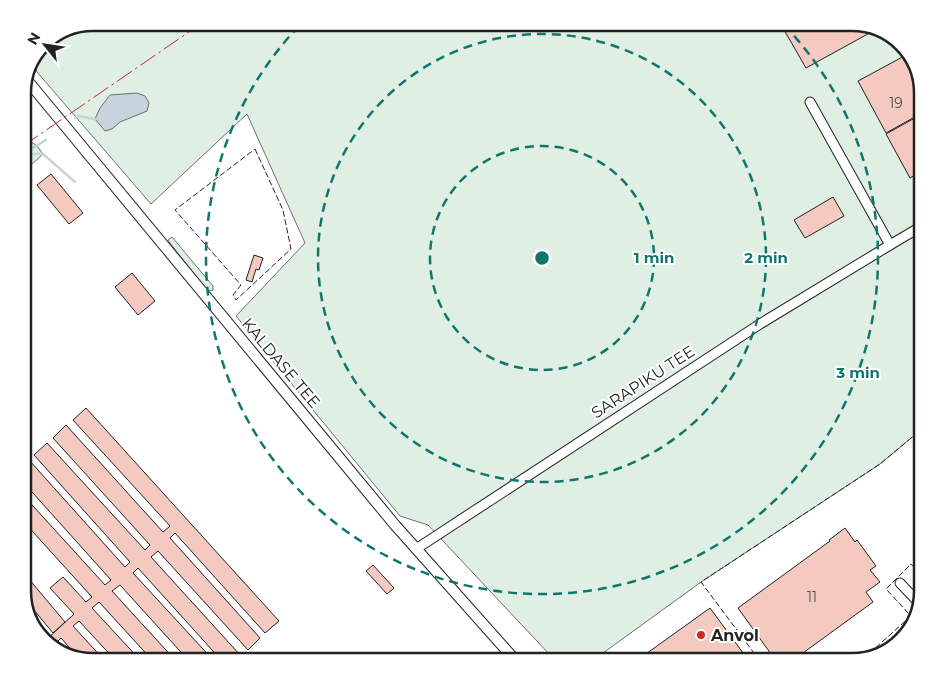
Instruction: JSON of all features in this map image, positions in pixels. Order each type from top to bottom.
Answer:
[{"type":"street","name":"KALDASE TEE","points":[[32,86],[416,549],[508,653]]},
{"type":"street","points":[[810,102],[890,245]]},
{"type":"street","name":"SARAPIKU TEE","points":[[416,549],[760,324],[914,231]]},
{"type":"street","points":[[900,583],[913,597]]},
{"type":"green space","points":[[93,31],[852,31],[872,35],[896,49],[907,66],[913,81],[914,436],[880,464],[701,582],[603,653],[548,653],[428,525],[400,516],[236,316],[305,243],[247,114],[151,204],[36,70],[44,56],[52,47],[70,36],[81,32]]},
{"type":"green space","points":[[31,142],[37,146],[43,154],[31,165]]},
{"type":"green space","points":[[172,237],[213,286],[213,290],[208,291],[205,288],[170,243],[168,240]]},
{"type":"shaded area","points":[[137,93],[145,96],[149,103],[147,111],[120,122],[112,129],[105,131],[95,119],[100,108],[110,95]]},
{"type":"building","points":[[785,31],[852,31],[868,34],[806,68]]},
{"type":"building","points":[[902,57],[913,81],[914,117],[886,133],[858,81]]},
{"type":"building","points":[[914,118],[914,176],[910,178],[886,134]]},
{"type":"building","points":[[51,174],[83,213],[69,224],[37,185]]},
{"type":"building","points":[[833,197],[844,216],[805,238],[794,220]]},
{"type":"building","points":[[254,255],[263,258],[259,270],[256,269],[252,282],[246,280]]},
{"type":"building","points":[[132,273],[155,301],[138,315],[115,287]]},
{"type":"building","points":[[86,408],[279,621],[265,633],[175,533],[170,538],[260,638],[248,650],[158,551],[151,557],[238,653],[215,653],[138,568],[133,573],[207,653],[182,653],[120,585],[112,591],[169,653],[146,653],[99,602],[92,608],[134,653],[109,653],[79,621],[73,626],[98,653],[81,652],[69,647],[61,638],[58,641],[51,635],[74,614],[50,588],[63,577],[86,602],[92,597],[31,530],[31,504],[105,585],[111,580],[31,491],[31,462],[125,567],[130,562],[34,455],[47,443],[145,550],[150,545],[53,438],[66,425],[163,532],[170,526],[73,420]]},
{"type":"building","points":[[845,528],[855,542],[857,540],[876,566],[870,570],[880,582],[866,592],[873,602],[803,653],[770,653],[738,608]]},
{"type":"building","points":[[373,565],[394,588],[387,594],[366,571]]},
{"type":"building","points":[[31,582],[65,622],[53,633],[35,611],[32,603]]},
{"type":"building","name":"Anvol","points":[[710,608],[743,653],[647,653]]},
{"type":"waterway","points":[[75,118],[78,116],[95,119]]},
{"type":"waterway","points":[[31,149],[46,140]]},
{"type":"waterway","points":[[31,154],[43,154],[75,182]]},
{"type":"fence","points":[[255,149],[283,210],[291,249],[236,300],[233,295],[241,285],[175,210],[255,149]]},
{"type":"fence","points":[[754,653],[701,582],[880,464],[914,436]]},
{"type":"fence","points":[[909,614],[886,589],[911,564],[914,567]]},
{"type":"fence","points":[[876,647],[905,621]]},
{"type":"power","points":[[31,141],[190,31]]},
{"type":"place","name":"Anvol","points":[[701,635]]}]
